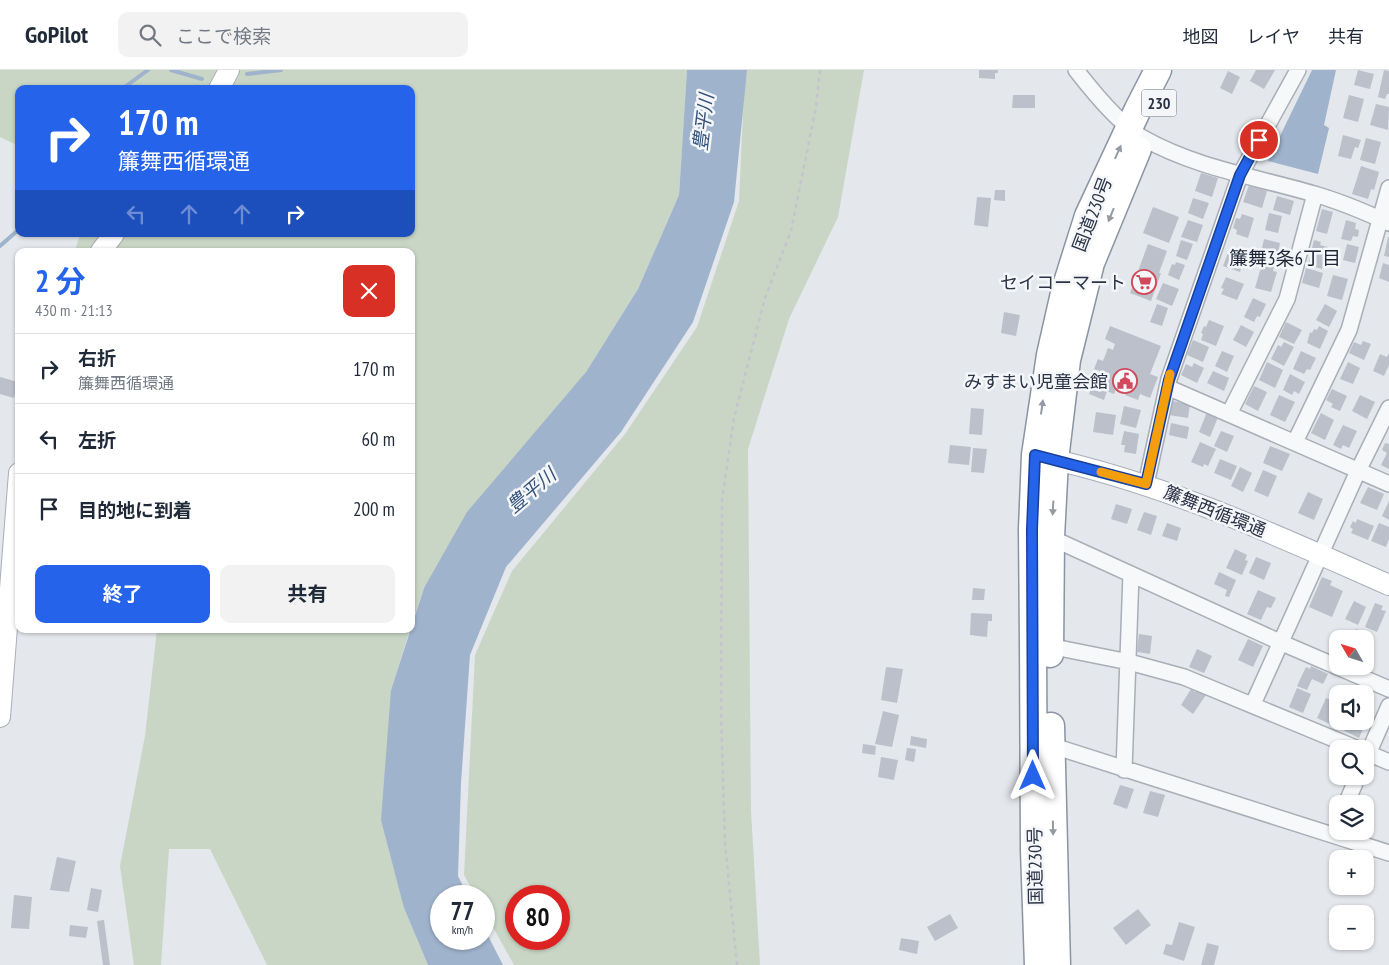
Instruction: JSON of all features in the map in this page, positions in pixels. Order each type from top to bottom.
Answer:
[{"type":"highway","name":"国道230号","points":[[1057,965],[1042,743],[1042,533],[1045,457],[1091,263],[1158,70]]},
{"type":"highway","name":"国道230号","points":[[1136,132],[1176,70]]},
{"type":"highway","name":"国道230号","points":[[1038,965],[1034,850],[1042,743]]},
{"type":"street","points":[[221,85],[229,70]]},
{"type":"street","points":[[1076,70],[1094,94],[1136,132],[1191,160],[1240,175],[1315,194],[1384,221]]},
{"type":"street","points":[[1146,484],[1167,387],[1240,175],[1298,70]]},
{"type":"street","points":[[1295,442],[1349,330],[1384,221],[1389,188]]},
{"type":"street","points":[[1229,414],[1287,298],[1315,194]]},
{"type":"street","points":[[103,248],[112,237]]},
{"type":"street","points":[[1167,387],[1389,484]]},
{"type":"street","points":[[1254,704],[1358,471],[1389,408]]},
{"type":"street","name":"簾舞西循環通","points":[[1045,457],[1146,484],[1214,509],[1389,585]]},
{"type":"street","points":[[0,717],[15,524]]},
{"type":"street","points":[[1042,533],[1282,644],[1389,689]]},
{"type":"street","points":[[1124,770],[1131,574]]},
{"type":"street","points":[[1041,644],[1129,662],[1184,677],[1254,704],[1335,740]]},
{"type":"street","points":[[1371,740],[1389,706]]},
{"type":"street","points":[[1042,743],[1124,770],[1329,827]]},
{"type":"street","points":[[1374,757],[1389,762]]},
{"type":"street","points":[[1360,840],[1389,853]]},
{"type":"path","points":[[737,965],[725,843],[721,713],[722,500],[734,418],[765,298],[791,231],[816,107],[820,70]]},
{"type":"green space","points":[[0,70],[687,70],[679,195],[638,289],[586,372],[424,588],[415,614],[415,248],[76,248],[79,237],[415,237],[415,85],[15,85],[15,144],[0,137]]},
{"type":"green space","points":[[745,70],[864,70],[838,217],[789,319],[748,449],[751,811],[760,965],[514,965],[506,950],[570,950],[570,885],[505,885],[505,949],[495,931],[495,885],[470,885],[464,875],[475,655],[512,571],[625,434],[697,327],[739,201]]},
{"type":"green space","points":[[157,633],[409,633],[391,690],[404,908],[428,965],[267,965],[210,849],[169,849],[161,965],[134,965],[120,866],[145,736]]},
{"type":"water","name":"豊平川","points":[[687,70],[747,70],[734,202],[693,322],[621,432],[506,567],[470,655],[461,783],[458,876],[462,885],[430,885],[430,950],[495,949],[503,965],[428,965],[404,908],[381,820],[391,690],[409,633],[415,633],[415,616],[424,588],[467,512],[586,372],[638,289],[679,195]]},
{"type":"water","points":[[1312,70],[1336,70],[1324,125],[1329,128],[1318,174],[1268,161]]},
{"type":"building","points":[[979,70],[998,70],[998,73],[995,73],[995,79],[979,78]]},
{"type":"building","points":[[1256,70],[1275,70],[1264,89],[1250,81]]},
{"type":"building","points":[[1358,70],[1374,74],[1370,89],[1354,85]]},
{"type":"building","points":[[1384,70],[1389,71],[1389,94],[1387,94],[1385,99],[1378,97]]},
{"type":"building","points":[[1228,71],[1240,77],[1232,94],[1220,88]]},
{"type":"building","points":[[1013,95],[1035,95],[1035,108],[1012,108]]},
{"type":"building","points":[[1349,95],[1364,99],[1358,122],[1343,118]]},
{"type":"building","points":[[1376,104],[1389,107],[1388,130],[1370,125]]},
{"type":"building","points":[[1343,135],[1361,140],[1358,148],[1355,147],[1351,159],[1338,156]]},
{"type":"building","points":[[1366,138],[1381,142],[1375,164],[1360,160]]},
{"type":"building","points":[[1361,166],[1379,172],[1374,190],[1371,189],[1368,199],[1352,194]]},
{"type":"building","points":[[1201,173],[1218,178],[1212,197],[1195,191]]},
{"type":"building","points":[[1249,185],[1267,191],[1262,208],[1243,202]]},
{"type":"building","points":[[995,190],[1005,190],[1005,201],[994,200]]},
{"type":"building","points":[[1277,196],[1294,201],[1290,215],[1273,210]]},
{"type":"building","points":[[977,197],[991,198],[988,227],[974,225]]},
{"type":"building","points":[[1193,198],[1209,203],[1203,219],[1188,213]]},
{"type":"building","points":[[1153,207],[1179,217],[1169,243],[1143,233]]},
{"type":"building","points":[[1322,209],[1333,212],[1327,234],[1316,231]]},
{"type":"building","points":[[1269,213],[1282,216],[1278,233],[1265,230]]},
{"type":"building","points":[[1242,214],[1254,218],[1248,238],[1236,234],[1237,230],[1233,228],[1236,218],[1240,219]]},
{"type":"building","points":[[1188,220],[1203,225],[1197,242],[1181,237]]},
{"type":"building","points":[[1346,220],[1356,223],[1355,229],[1359,230],[1358,237],[1353,236],[1351,241],[1341,239]]},
{"type":"building","points":[[1389,237],[1389,257],[1384,256]]},
{"type":"building","points":[[1264,239],[1280,243],[1277,257],[1261,253]]},
{"type":"building","points":[[1181,240],[1193,244],[1187,260],[1176,256]]},
{"type":"building","points":[[1314,240],[1321,242],[1320,245],[1328,247],[1322,269],[1308,265]]},
{"type":"building","points":[[1148,244],[1167,251],[1151,301],[1130,293]]},
{"type":"building","points":[[1347,244],[1359,247],[1355,263],[1343,260]]},
{"type":"building","points":[[1229,250],[1245,255],[1240,272],[1223,266]]},
{"type":"building","points":[[1176,262],[1185,265],[1179,280],[1168,275],[1172,264],[1175,265]]},
{"type":"building","points":[[1383,263],[1389,265],[1389,282],[1379,278]]},
{"type":"building","points":[[1262,264],[1274,267],[1273,271],[1277,272],[1271,292],[1255,288]]},
{"type":"building","points":[[1306,268],[1323,273],[1319,288],[1302,283]]},
{"type":"building","points":[[1333,275],[1348,279],[1342,300],[1327,296]]},
{"type":"building","points":[[1226,277],[1244,284],[1237,300],[1221,294],[1224,289],[1221,288]]},
{"type":"building","points":[[1163,283],[1179,289],[1172,306],[1156,299]]},
{"type":"building","points":[[1253,298],[1266,304],[1260,317],[1257,316],[1254,322],[1244,317]]},
{"type":"building","points":[[1157,304],[1168,308],[1162,326],[1150,322]]},
{"type":"building","points":[[1325,304],[1337,311],[1329,327],[1316,320]]},
{"type":"building","points":[[1004,312],[1020,315],[1016,336],[1001,333]]},
{"type":"building","points":[[1209,320],[1224,326],[1216,346],[1201,340],[1203,334],[1201,333]]},
{"type":"building","points":[[1286,322],[1302,330],[1294,344],[1279,337]]},
{"type":"building","points":[[1241,325],[1254,332],[1246,347],[1233,340]]},
{"type":"building","points":[[1110,326],[1161,346],[1150,374],[1158,377],[1150,398],[1140,394],[1138,400],[1125,395],[1127,390],[1117,387],[1114,394],[1107,391],[1104,400],[1089,394],[1092,387],[1088,386],[1092,376],[1097,378],[1100,371],[1094,369],[1098,359],[1103,361],[1108,348],[1113,350],[1115,344],[1105,339]]},
{"type":"building","points":[[1319,326],[1328,331],[1320,349],[1307,343],[1310,332],[1312,333],[1314,329],[1317,330]]},
{"type":"building","points":[[1193,340],[1209,347],[1203,362],[1187,355]]},
{"type":"building","points":[[1363,341],[1371,344],[1364,360],[1349,353],[1354,342],[1361,345]]},
{"type":"building","points":[[1284,342],[1294,347],[1284,366],[1271,359],[1278,345],[1281,347]]},
{"type":"building","points":[[1222,351],[1234,356],[1227,372],[1215,366]]},
{"type":"building","points":[[1301,351],[1316,358],[1310,370],[1307,369],[1304,374],[1293,369]]},
{"type":"building","points":[[1389,353],[1389,365],[1384,376],[1373,371],[1380,354],[1387,357]]},
{"type":"building","points":[[1267,362],[1283,370],[1275,388],[1259,380]]},
{"type":"building","points":[[1348,362],[1360,368],[1353,384],[1340,379]]},
{"type":"building","points":[[1194,363],[1204,368],[1197,383],[1181,375],[1186,364],[1192,367]]},
{"type":"building","points":[[1213,371],[1229,378],[1224,391],[1207,383]]},
{"type":"building","points":[[1290,374],[1305,382],[1299,394],[1294,391],[1292,395],[1283,390]]},
{"type":"building","points":[[0,377],[15,381],[14,398],[0,394]]},
{"type":"building","points":[[1254,386],[1267,392],[1258,411],[1245,404]]},
{"type":"building","points":[[1332,389],[1347,396],[1340,411],[1331,407],[1333,404],[1326,400]]},
{"type":"building","points":[[1279,395],[1295,402],[1285,422],[1270,415]]},
{"type":"building","points":[[1360,395],[1375,402],[1367,419],[1352,411]]},
{"type":"building","points":[[1171,401],[1190,404],[1188,418],[1169,415]]},
{"type":"building","points":[[1124,406],[1141,410],[1136,428],[1120,424]]},
{"type":"building","points":[[971,408],[984,409],[982,435],[969,434]]},
{"type":"building","points":[[1096,412],[1116,415],[1113,435],[1093,432]]},
{"type":"building","points":[[1207,412],[1218,417],[1210,437],[1199,432]]},
{"type":"building","points":[[1321,413],[1334,420],[1325,440],[1311,433]]},
{"type":"building","points":[[1171,423],[1189,427],[1187,439],[1169,435]]},
{"type":"building","points":[[1343,425],[1357,431],[1349,448],[1343,445],[1341,449],[1333,445]]},
{"type":"building","points":[[1124,431],[1139,434],[1136,454],[1124,452],[1125,445],[1121,445]]},
{"type":"building","points":[[1221,431],[1234,436],[1227,452],[1214,446]]},
{"type":"building","points":[[1200,442],[1216,449],[1208,466],[1204,464],[1203,467],[1191,462]]},
{"type":"building","points":[[1385,443],[1389,444],[1389,469],[1381,465],[1387,453],[1382,450]]},
{"type":"building","points":[[950,445],[971,447],[969,465],[948,463]]},
{"type":"building","points":[[1270,446],[1290,454],[1282,471],[1263,463]]},
{"type":"building","points":[[973,448],[987,449],[984,473],[971,472]]},
{"type":"building","points":[[1220,459],[1237,466],[1231,480],[1214,473]]},
{"type":"building","points":[[1240,467],[1252,473],[1243,492],[1231,486]]},
{"type":"building","points":[[1263,470],[1277,476],[1268,497],[1254,491]]},
{"type":"building","points":[[1368,487],[1384,494],[1377,510],[1360,503]]},
{"type":"building","points":[[1308,492],[1323,499],[1314,520],[1298,513]]},
{"type":"building","points":[[1389,501],[1389,520],[1382,516]]},
{"type":"building","points":[[1116,504],[1132,509],[1127,524],[1111,519]]},
{"type":"building","points":[[1144,512],[1157,516],[1151,535],[1137,530]]},
{"type":"building","points":[[1357,519],[1374,526],[1368,540],[1351,533],[1353,529],[1350,527],[1353,521],[1356,523]]},
{"type":"building","points":[[1167,523],[1181,528],[1177,541],[1162,536]]},
{"type":"building","points":[[1379,523],[1389,527],[1389,539],[1386,547],[1371,541]]},
{"type":"building","points":[[1235,549],[1247,555],[1245,560],[1248,561],[1242,575],[1226,568]]},
{"type":"building","points":[[1256,557],[1271,563],[1264,580],[1249,573]]},
{"type":"building","points":[[1219,572],[1236,580],[1229,597],[1225,596],[1227,590],[1214,584]]},
{"type":"building","points":[[1322,577],[1332,581],[1330,585],[1343,591],[1332,617],[1309,607]]},
{"type":"building","points":[[973,588],[985,589],[984,600],[972,600]]},
{"type":"building","points":[[1258,590],[1276,598],[1271,608],[1267,607],[1261,620],[1247,614]]},
{"type":"building","points":[[1354,601],[1366,607],[1358,625],[1345,619]]},
{"type":"building","points":[[1375,603],[1383,606],[1381,610],[1386,611],[1377,632],[1365,627]]},
{"type":"building","points":[[971,613],[992,614],[992,621],[988,621],[987,637],[970,635]]},
{"type":"building","points":[[1139,634],[1152,636],[1150,654],[1137,652]]},
{"type":"building","points":[[1248,639],[1263,646],[1253,667],[1238,660]]},
{"type":"building","points":[[1197,649],[1212,656],[1204,673],[1189,667]]},
{"type":"building","points":[[1311,666],[1328,674],[1323,684],[1312,679],[1307,690],[1297,686],[1306,667],[1310,669]]},
{"type":"building","points":[[886,667],[903,669],[897,703],[881,700]]},
{"type":"building","points":[[1297,688],[1311,694],[1303,713],[1289,707]]},
{"type":"building","points":[[1191,689],[1195,692],[1197,689],[1206,695],[1193,714],[1181,705]]},
{"type":"building","points":[[1326,698],[1329,699],[1329,724],[1317,718]]},
{"type":"building","points":[[883,711],[899,715],[892,747],[875,744]]},
{"type":"building","points":[[1343,730],[1362,730],[1359,738]]},
{"type":"building","points":[[911,736],[927,739],[926,748],[910,745]]},
{"type":"building","points":[[863,744],[876,746],[875,755],[862,753]]},
{"type":"building","points":[[907,748],[916,749],[914,762],[905,760]]},
{"type":"building","points":[[881,757],[898,760],[894,780],[878,777]]},
{"type":"building","points":[[1120,785],[1134,789],[1127,809],[1113,804]]},
{"type":"building","points":[[1150,791],[1165,795],[1158,817],[1143,813]]},
{"type":"building","points":[[57,857],[76,861],[69,892],[50,890]]},
{"type":"building","points":[[91,888],[102,890],[98,912],[87,910]]},
{"type":"building","points":[[14,895],[32,897],[29,929],[11,928]]},
{"type":"building","points":[[1138,909],[1151,925],[1126,945],[1113,928]]},
{"type":"building","points":[[950,914],[958,928],[935,941],[927,927]]},
{"type":"building","points":[[104,920],[110,965],[103,965],[97,921]]},
{"type":"building","points":[[1179,922],[1195,927],[1184,961],[1163,954],[1166,944],[1172,945]]},
{"type":"building","points":[[70,925],[88,927],[86,938],[69,936]]},
{"type":"building","points":[[901,938],[919,941],[917,954],[899,950]]},
{"type":"building","points":[[1207,943],[1219,946],[1214,965],[1201,965]]},
{"type":"waterway","points":[[127,85],[148,70]]},
{"type":"waterway","points":[[171,70],[202,79]]},
{"type":"waterway","points":[[247,74],[281,70]]},
{"type":"waterway","points":[[0,246],[15,233]]},
{"type":"slow traffic","points":[[1101,472],[1146,484],[1170,374]]},
{"type":"place","name":"セイコーマート","points":[[1144,282]]},
{"type":"place","name":"みすまい児童会館","points":[[1125,381]]},
{"type":"district","name":"簾舞3条6丁目","points":[[1285,258]]},
{"type":"route","points":[[1033,776],[1032,529],[1035,455],[1146,484],[1169,380],[1240,175],[1259,140]]}]
